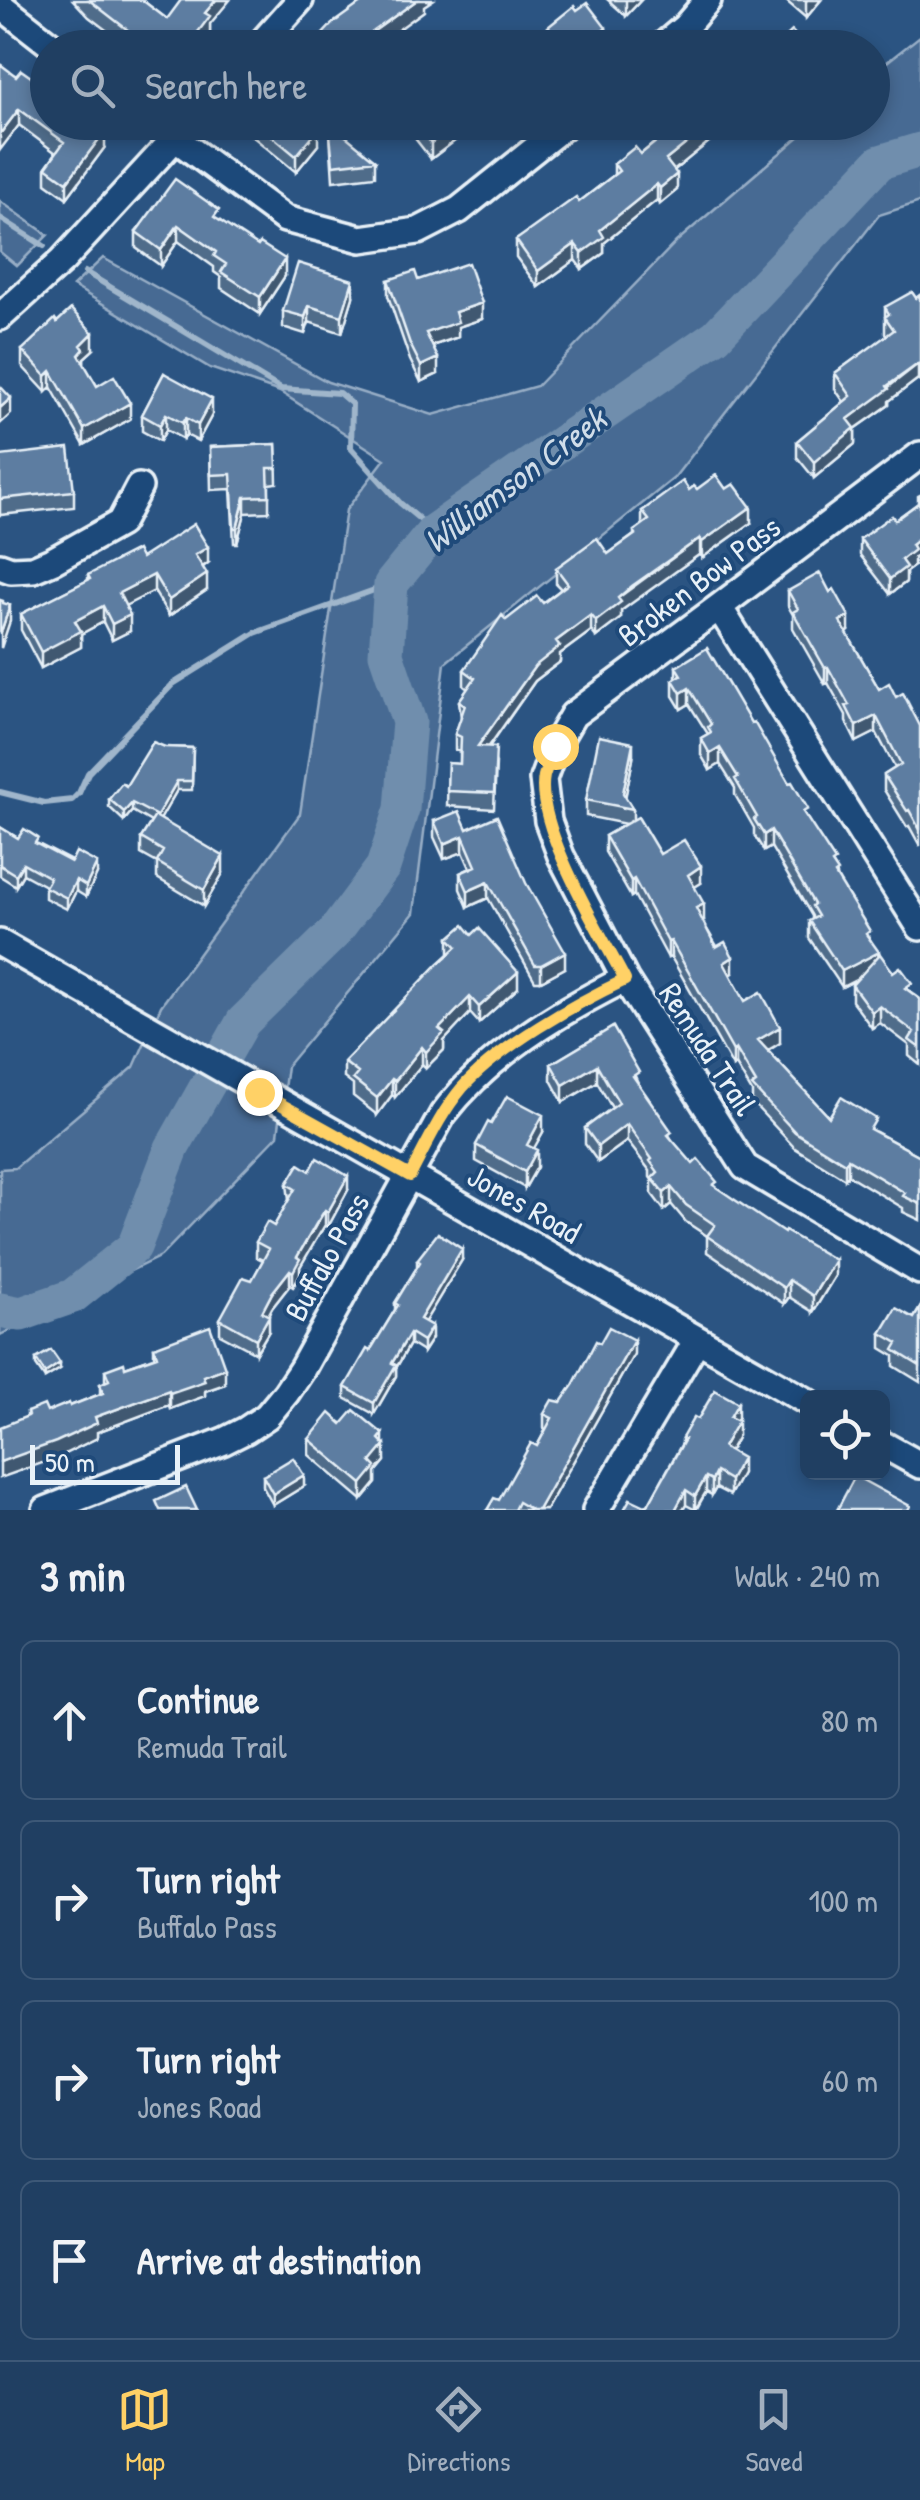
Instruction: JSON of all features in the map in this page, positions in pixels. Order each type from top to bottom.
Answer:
[{"type":"street","points":[[274,30],[300,0]]},
{"type":"street","points":[[681,30],[708,0]]},
{"type":"street","points":[[0,6],[31,30]]},
{"type":"street","points":[[0,317],[62,261],[175,140]]},
{"type":"street","points":[[193,140],[285,220],[362,240],[418,231],[458,210],[546,140]]},
{"type":"street","name":"Broken Bow Pass","points":[[543,779],[555,746],[573,715],[920,455]]},
{"type":"street","points":[[0,566],[33,569],[120,523],[139,486]]},
{"type":"street","points":[[720,608],[920,927]]},
{"type":"street","name":"Remuda Trail","points":[[543,779],[548,821],[561,856],[625,980],[745,1167],[920,1271]]},
{"type":"street","name":"Jones Road","points":[[0,943],[800,1398]]},
{"type":"street","name":"Buffalo Pass","points":[[46,1510],[100,1500],[224,1441],[267,1416],[302,1369],[443,1114],[464,1087],[498,1056],[581,1001],[625,980]]},
{"type":"street","points":[[596,1510],[697,1340]]},
{"type":"street","points":[[890,1449],[920,1466]]},
{"type":"shaded area","points":[[920,36],[920,202],[879,215],[674,478],[445,663],[414,913],[287,1066],[278,1135],[161,1256],[0,1335],[0,1169],[15,1168],[134,1067],[161,1006],[300,814],[346,510],[385,459],[280,392],[210,368],[73,286],[103,258],[328,382],[433,415],[537,386],[676,242],[795,140],[890,140],[890,60]]},
{"type":"shaded area","points":[[0,201],[48,235],[17,266],[0,252]]},
{"type":"building","points":[[89,0],[142,0],[167,19],[181,0],[216,0],[205,13],[210,16],[200,30],[128,30]]},
{"type":"building","points":[[365,0],[417,0],[375,30],[327,30]]},
{"type":"building","points":[[587,3],[606,28],[548,27],[574,6],[577,10]]},
{"type":"building","points":[[0,64],[16,76],[21,70],[30,76],[30,117],[19,109],[0,134]]},
{"type":"building","points":[[61,140],[98,140],[67,182],[46,167],[64,142]]},
{"type":"building","points":[[277,140],[309,140],[296,156]]},
{"type":"building","points":[[331,140],[351,140],[375,160],[333,165]]},
{"type":"building","points":[[658,140],[691,140],[666,160],[677,174],[660,188],[657,184],[600,230],[604,237],[582,253],[575,244],[538,271],[516,240],[576,197],[579,202],[619,171],[614,164],[635,147],[641,154]]},
{"type":"building","points":[[175,179],[219,210],[214,217],[285,259],[260,297],[221,272],[226,264],[214,256],[216,252],[178,225],[161,250],[136,232]]},
{"type":"building","points":[[298,263],[353,280],[342,316],[309,306],[305,317],[283,311]]},
{"type":"building","points":[[468,263],[482,303],[455,312],[458,322],[426,333],[438,358],[421,366],[388,280],[415,271],[418,280]]},
{"type":"building","points":[[912,292],[916,298],[920,295],[920,366],[887,386],[889,389],[848,419],[855,428],[814,462],[797,441],[851,396],[835,373],[894,330],[885,317],[889,314],[885,307]]},
{"type":"building","points":[[71,309],[93,333],[81,345],[84,349],[79,355],[97,386],[114,376],[130,403],[84,429],[51,371],[46,376],[22,350]]},
{"type":"building","points":[[164,373],[212,399],[198,425],[166,414],[160,425],[142,415]]},
{"type":"building","points":[[0,386],[11,398],[0,408]]},
{"type":"building","points":[[276,444],[277,468],[268,468],[269,496],[245,497],[234,528],[231,474],[211,475],[210,447]]},
{"type":"building","points":[[69,448],[74,491],[0,499],[0,456]]},
{"type":"building","points":[[716,475],[726,489],[734,484],[751,507],[632,586],[618,598],[621,602],[596,621],[591,615],[556,641],[560,646],[535,666],[478,746],[496,747],[494,793],[447,791],[448,763],[460,764],[461,737],[455,734],[465,705],[459,701],[475,678],[464,670],[502,615],[506,620],[537,596],[543,603],[568,584],[556,568],[597,538],[608,554],[649,520],[642,511],[683,481],[689,490],[694,486],[697,489]]},
{"type":"building","points":[[920,502],[920,538],[911,545],[914,550],[901,560],[906,567],[890,579],[860,539]]},
{"type":"building","points":[[194,524],[208,547],[195,555],[207,574],[169,600],[154,575],[119,593],[130,615],[112,624],[103,606],[75,621],[81,631],[41,652],[21,614],[137,550],[141,558]]},
{"type":"building","points":[[820,573],[849,616],[840,621],[879,689],[889,683],[896,697],[903,693],[920,726],[920,830],[884,775],[901,764],[876,716],[856,726],[828,667],[825,668],[793,612],[798,609],[788,591]]},
{"type":"building","points":[[0,600],[10,605],[1,632],[0,632]]},
{"type":"building","points":[[707,648],[808,809],[803,812],[835,861],[835,874],[879,952],[842,971],[809,921],[818,916],[814,904],[771,830],[764,835],[754,819],[757,817],[735,779],[738,777],[720,748],[710,754],[701,738],[711,732],[711,724],[689,688],[681,693],[673,680],[681,675],[676,667]]},
{"type":"building","points":[[599,736],[633,743],[623,793],[633,809],[586,800]]},
{"type":"building","points":[[153,742],[165,747],[193,748],[192,781],[177,781],[157,816],[132,803],[124,812],[109,799],[122,783],[126,786]]},
{"type":"building","points":[[459,811],[467,829],[497,816],[526,883],[565,952],[535,965],[488,882],[468,891],[460,873],[476,866],[463,836],[444,844],[434,821]]},
{"type":"building","points":[[155,816],[223,856],[204,890],[157,862],[163,851],[141,838]]},
{"type":"building","points":[[638,817],[660,854],[684,840],[701,866],[688,875],[704,904],[696,908],[716,947],[725,942],[733,957],[724,963],[745,1001],[761,992],[780,1027],[758,1040],[829,1117],[841,1097],[876,1119],[870,1129],[920,1156],[920,1204],[848,1159],[845,1163],[795,1132],[752,1086],[756,1083],[605,836]]},
{"type":"building","points":[[0,827],[18,838],[24,829],[38,838],[35,843],[71,862],[76,852],[97,863],[86,886],[76,880],[67,898],[45,887],[50,878],[23,863],[16,875],[0,865]]},
{"type":"building","points":[[464,925],[472,935],[479,928],[518,972],[479,1007],[470,997],[439,1029],[444,1033],[426,1052],[422,1047],[377,1098],[353,1079],[358,1073],[344,1062],[457,947],[449,938]]},
{"type":"building","points":[[880,954],[893,972],[900,967],[912,983],[905,988],[920,999],[920,1048],[909,1040],[914,1032],[880,1006],[872,1012],[852,985]]},
{"type":"building","points":[[613,1027],[639,1072],[633,1076],[672,1132],[668,1135],[693,1164],[698,1159],[717,1182],[713,1185],[784,1233],[835,1260],[813,1296],[789,1280],[784,1288],[707,1236],[715,1225],[686,1205],[671,1187],[664,1193],[652,1178],[658,1172],[652,1159],[627,1124],[598,1146],[585,1128],[619,1103],[597,1065],[563,1085],[551,1064]]},
{"type":"building","points":[[507,1096],[543,1115],[527,1145],[537,1150],[525,1172],[476,1145]]},
{"type":"building","points":[[317,1158],[348,1176],[297,1257],[300,1259],[293,1272],[290,1270],[272,1293],[262,1312],[269,1316],[256,1339],[220,1319],[243,1277],[252,1280],[269,1249],[256,1242],[267,1222],[274,1226],[295,1189],[287,1184],[299,1164],[310,1171]]},
{"type":"building","points":[[438,1233],[462,1249],[420,1319],[432,1326],[423,1341],[410,1333],[374,1403],[345,1387],[398,1305],[395,1303],[420,1262],[417,1260]]},
{"type":"building","points":[[896,1308],[914,1318],[920,1308],[920,1366],[894,1350],[898,1343],[881,1333]]},
{"type":"building","points":[[210,1326],[225,1368],[203,1376],[205,1381],[95,1417],[97,1423],[0,1462],[0,1427],[44,1405],[47,1412],[103,1393],[100,1384],[109,1380],[105,1370],[157,1356],[154,1347]]},
{"type":"building","points":[[609,1327],[634,1340],[538,1510],[518,1502],[514,1510],[487,1510],[494,1498],[499,1500],[531,1443],[537,1446],[552,1418],[544,1414],[552,1400],[561,1402],[596,1341],[600,1343]]},
{"type":"building","points":[[51,1350],[60,1363],[45,1373],[36,1359]]},
{"type":"building","points":[[715,1390],[738,1403],[730,1417],[738,1421],[723,1447],[742,1458],[730,1480],[716,1472],[712,1480],[706,1477],[695,1496],[686,1490],[675,1510],[624,1510],[630,1499],[648,1505],[694,1417],[698,1419]]},
{"type":"building","points":[[354,1410],[383,1434],[379,1439],[385,1445],[371,1462],[376,1467],[362,1484],[309,1439],[330,1413],[342,1424]]},
{"type":"building","points":[[293,1458],[304,1475],[273,1494],[263,1476]]},
{"type":"building","points":[[853,1480],[862,1480],[910,1506],[908,1510],[837,1510]]},
{"type":"building","points":[[186,1487],[197,1510],[160,1510],[156,1501]]},
{"type":"waterway","name":"Williamson Creek","points":[[0,1310],[21,1314],[73,1296],[134,1247],[172,1148],[243,1022],[334,933],[383,867],[402,809],[409,722],[386,654],[391,584],[434,531],[716,336],[880,162],[920,150]]},
{"type":"waterway","points":[[0,218],[44,246]]},
{"type":"waterway","points":[[85,272],[281,389],[339,393],[352,404],[351,448],[400,503],[434,531]]},
{"type":"waterway","points":[[0,792],[44,803],[72,800],[88,773],[173,684],[255,633],[391,584]]},
{"type":"route","points":[[259,1092],[410,1176],[443,1114],[464,1087],[498,1056],[581,1001],[625,980],[561,856],[548,821],[543,779],[555,746]]}]
